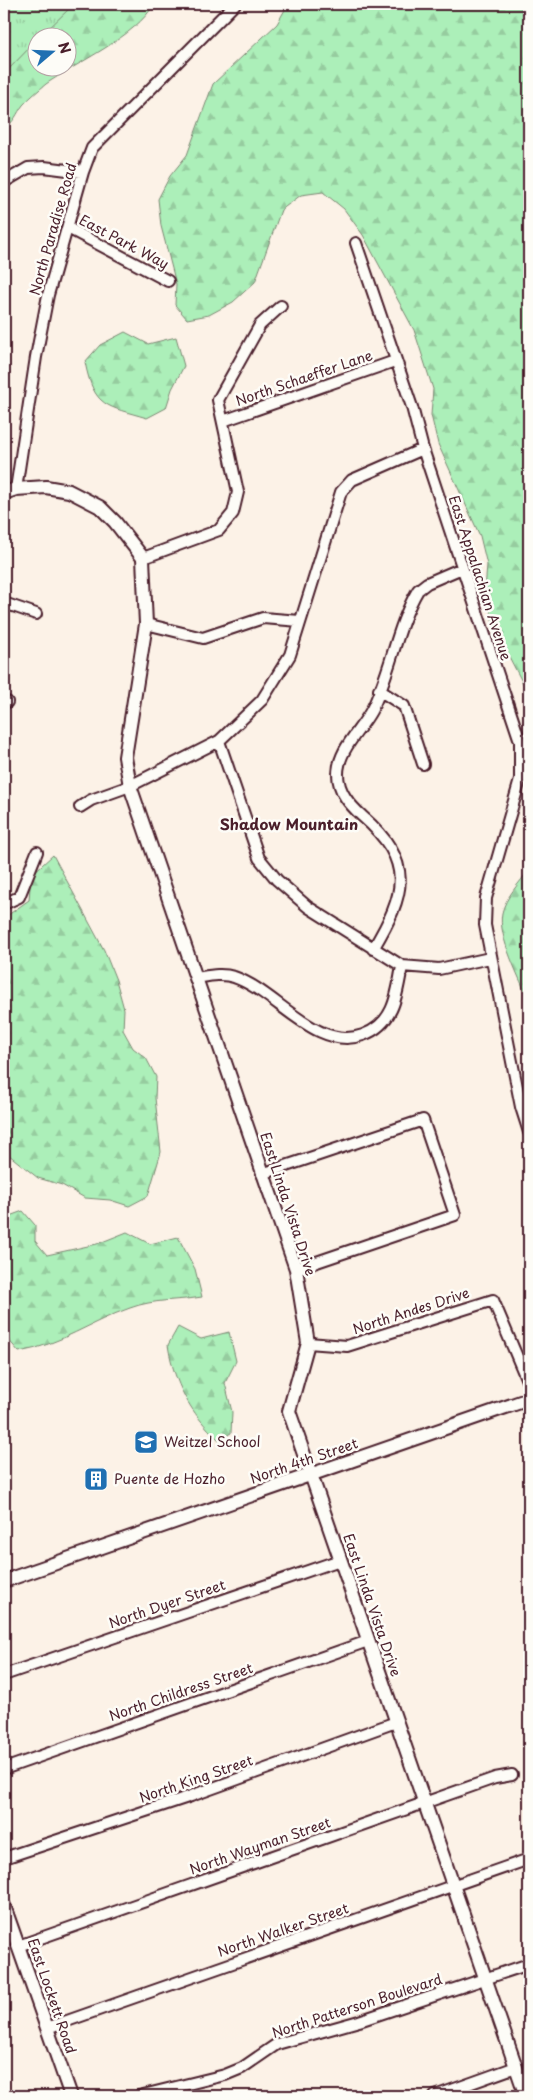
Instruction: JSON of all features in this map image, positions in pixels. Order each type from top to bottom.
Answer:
[{"type":"street","name":"North Paradise Road","points":[[10,491],[48,295],[83,172],[92,148],[235,4]]},
{"type":"street","points":[[4,182],[28,168],[44,167],[83,172]]},
{"type":"street","name":"East Park Way","points":[[68,228],[168,281]]},
{"type":"street","name":"East Appalachian Avenue","points":[[356,243],[395,362],[412,407],[462,568],[520,741],[522,761],[520,780],[486,898],[485,925],[521,1107],[529,1132]]},
{"type":"street","points":[[10,491],[46,487],[69,491],[87,500],[100,507],[115,522],[143,558],[219,530],[233,513],[238,492],[218,400],[260,325],[281,306]]},
{"type":"street","name":"North Schaeffer Lane","points":[[222,421],[395,362]]},
{"type":"street","points":[[80,807],[90,800],[130,786],[219,741],[262,700],[290,656],[341,492],[352,480],[424,449]]},
{"type":"street","name":"East Linda Vista Drive","points":[[143,558],[146,624],[125,757],[130,786],[296,1269],[308,1343],[289,1411],[526,2096]]},
{"type":"street","points":[[373,949],[392,917],[398,901],[398,866],[385,839],[352,807],[342,792],[338,775],[340,759],[372,709],[418,590],[427,582],[462,568]]},
{"type":"street","points":[[4,603],[36,614]]},
{"type":"street","points":[[146,624],[202,638],[263,618],[300,621]]},
{"type":"street","points":[[379,690],[404,706],[423,764]]},
{"type":"street","points":[[219,741],[259,858],[267,870],[308,907],[402,966],[438,969],[490,958]]},
{"type":"street","points":[[4,904],[19,897],[37,852]]},
{"type":"street","points":[[196,978],[214,975],[236,978],[255,987],[320,1032],[335,1038],[347,1038],[369,1033],[386,1020],[397,998],[402,966]]},
{"type":"street","points":[[262,1174],[423,1120],[455,1215],[296,1269]]},
{"type":"street","name":"North Andes Drive","points":[[308,1343],[347,1346],[493,1300],[529,1385]]},
{"type":"street","name":"North 4th Street","points":[[4,1581],[529,1399]]},
{"type":"street","name":"North Dyer Street","points":[[4,1675],[340,1560]]},
{"type":"street","name":"North Childress Street","points":[[4,1769],[368,1640]]},
{"type":"street","name":"North King Street","points":[[4,1858],[191,1796],[396,1722]]},
{"type":"street","name":"North Wayman Street","points":[[18,1946],[495,1778],[512,1775]]},
{"type":"street","name":"North Walker Street","points":[[47,2028],[529,1859]]},
{"type":"street","name":"East Lockett Road","points":[[4,1906],[71,2096]]},
{"type":"street","name":"North Patterson Boulevard","points":[[140,2096],[224,2075],[242,2068],[276,2044],[359,2021],[529,1964]]},
{"type":"street","points":[[435,2096],[516,2067]]},
{"type":"green space","points":[[4,4],[154,4],[146,16],[134,27],[78,64],[78,28],[28,28],[28,78],[56,78],[25,102],[8,126],[4,128]]},
{"type":"green space","points":[[4,4],[74,4],[49,28],[28,28],[28,49],[4,74]]},
{"type":"green space","points":[[292,4],[529,4],[529,695],[492,619],[485,590],[487,565],[480,536],[438,444],[431,415],[433,389],[414,330],[363,235],[344,209],[323,192],[301,195],[281,210],[255,282],[233,302],[209,315],[187,319],[175,305],[176,284],[161,226],[158,199],[170,176],[187,155],[213,84],[277,24],[287,6]]},
{"type":"green space","points":[[125,332],[148,344],[176,337],[184,366],[172,389],[166,408],[147,418],[122,411],[104,403],[93,388],[85,362],[100,345]]},
{"type":"green space","points":[[53,855],[104,950],[116,980],[124,1009],[123,1030],[133,1048],[146,1058],[156,1077],[155,1098],[161,1152],[148,1196],[129,1206],[110,1200],[85,1198],[62,1185],[38,1178],[4,1151],[4,918],[29,900],[31,875]]},
{"type":"green space","points":[[529,870],[529,1002],[506,946],[501,923],[506,902]]},
{"type":"green space","points":[[23,1211],[35,1225],[35,1241],[47,1255],[97,1244],[127,1232],[150,1244],[178,1237],[195,1269],[202,1297],[139,1305],[116,1313],[48,1344],[19,1352],[7,1338],[8,1317],[4,1300],[4,1218]]},
{"type":"green space","points":[[178,1327],[201,1339],[229,1332],[236,1361],[225,1383],[232,1412],[231,1433],[219,1440],[192,1408],[174,1372],[168,1345]]},
{"type":"place","name":"Weitzel School","points":[[146,1442]]},
{"type":"place","name":"Puente de Hozho","points":[[96,1479]]},
{"type":"district","name":"Shadow Mountain","points":[[289,825]]}]
